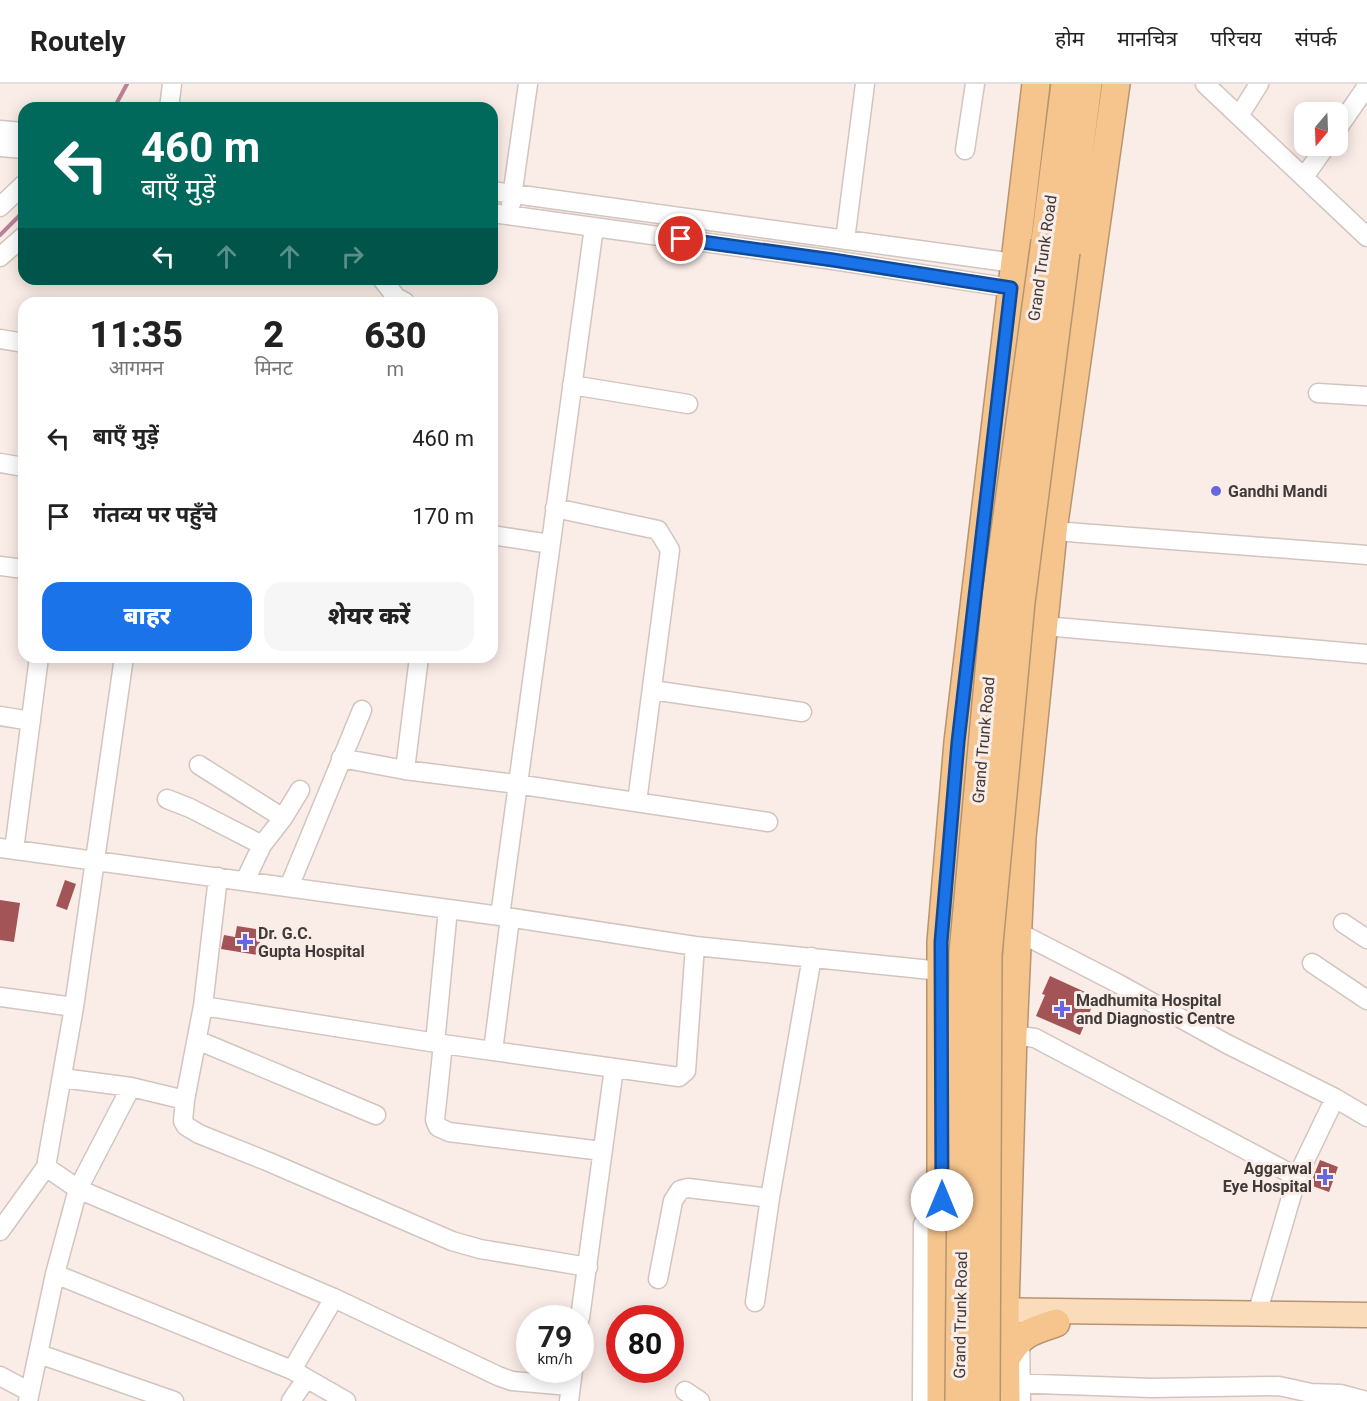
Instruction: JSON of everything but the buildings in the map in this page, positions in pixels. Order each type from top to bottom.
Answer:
[{"type":"highway","points":[[941,1401],[941,942],[958,742],[1036,84]]},
{"type":"highway","name":"Grand Trunk Road","points":[[986,1401],[987,954],[1056,247],[1065,84]]},
{"type":"highway","name":"Grand Trunk Road","points":[[959,1401],[963,953],[996,596],[1056,247],[1088,84]]},
{"type":"highway","points":[[1012,1362],[1013,1035],[1021,855],[1054,531],[1116,84]]},
{"type":"highway","points":[[948,854],[1021,855]]},
{"type":"highway","points":[[1012,1362],[1031,1331],[1056,1323]]},
{"type":"main road","points":[[942,1310],[1012,1362],[1257,1314],[1367,1315]]},
{"type":"main road","points":[[1056,1323],[1367,1327]]},
{"type":"street","points":[[170,102],[172,84]]},
{"type":"street","points":[[528,84],[512,194],[501,214],[833,260],[1013,276]]},
{"type":"street","points":[[845,240],[865,84]]},
{"type":"street","points":[[965,150],[975,84]]},
{"type":"street","points":[[1204,84],[1367,237]]},
{"type":"street","points":[[1239,116],[1259,84]]},
{"type":"street","points":[[1348,114],[1367,87]]},
{"type":"street","points":[[0,130],[18,132]]},
{"type":"street","points":[[0,147],[18,148]]},
{"type":"street","points":[[1304,177],[1319,156]]},
{"type":"street","points":[[0,207],[18,190]]},
{"type":"street","points":[[498,192],[845,240],[1013,276]]},
{"type":"street","points":[[493,1051],[516,784],[594,227]]},
{"type":"street","points":[[0,257],[18,241]]},
{"type":"street","points":[[387,285],[396,297]]},
{"type":"street","points":[[0,339],[18,342]]},
{"type":"street","points":[[572,385],[688,404]]},
{"type":"street","points":[[1318,393],[1367,396]]},
{"type":"street","points":[[0,463],[18,465]]},
{"type":"street","points":[[555,508],[658,530],[669,546],[637,802]]},
{"type":"street","points":[[1054,531],[1367,555]]},
{"type":"street","points":[[498,536],[550,544]]},
{"type":"street","points":[[0,566],[18,568]]},
{"type":"street","points":[[1044,626],[1367,654]]},
{"type":"street","points":[[38,663],[31,721],[8,825],[7,849],[505,917],[695,946],[941,971]]},
{"type":"street","points":[[3,1222],[46,1167],[74,1007],[123,663]]},
{"type":"street","points":[[405,770],[418,663]]},
{"type":"street","points":[[652,690],[802,712]]},
{"type":"street","points":[[289,887],[362,710]]},
{"type":"street","points":[[0,716],[31,721]]},
{"type":"street","points":[[341,758],[405,770],[516,784],[768,822]]},
{"type":"street","points":[[199,765],[283,818]]},
{"type":"street","points":[[245,881],[262,845],[283,818],[300,790]]},
{"type":"street","points":[[167,799],[190,808],[262,845]]},
{"type":"street","points":[[218,877],[203,1006],[185,1100],[183,1120],[192,1130],[452,1241],[480,1249],[588,1266]]},
{"type":"street","points":[[448,909],[435,1120],[438,1127],[442,1130],[602,1150]]},
{"type":"street","points":[[1343,923],[1367,939]]},
{"type":"street","points":[[1018,932],[1117,982],[1227,1044],[1335,1098],[1367,1117]]},
{"type":"street","points":[[203,1006],[439,1044],[673,1078],[683,1076],[686,1071],[695,946]]},
{"type":"street","points":[[755,1302],[770,1198],[812,957]]},
{"type":"street","points":[[1312,963],[1367,1000]]},
{"type":"street","points":[[0,997],[74,1007]]},
{"type":"street","points":[[1013,1035],[1035,1038],[1297,1177]]},
{"type":"street","points":[[197,1040],[376,1115]]},
{"type":"street","points":[[582,1305],[614,1068]]},
{"type":"street","points":[[62,1078],[131,1087],[185,1100]]},
{"type":"street","points":[[0,1376],[29,1396],[55,1274],[78,1189],[131,1087]]},
{"type":"street","points":[[1257,1314],[1297,1177],[1335,1098]]},
{"type":"street","points":[[46,1167],[78,1189],[334,1298],[498,1376],[512,1381],[570,1385]]},
{"type":"street","points":[[658,1279],[673,1201],[680,1190],[688,1188],[770,1198]]},
{"type":"street","points":[[922,1401],[923,1224],[942,1200]]},
{"type":"street","points":[[55,1274],[299,1374],[346,1401]]},
{"type":"street","points":[[291,1401],[299,1374],[334,1298]]},
{"type":"street","points":[[39,1354],[132,1394],[174,1401]]},
{"type":"street","points":[[1012,1362],[1152,1388],[1279,1386],[1311,1393],[1340,1394],[1367,1401]]},
{"type":"street","points":[[685,1390],[700,1401]]},
{"type":"waterway","points":[[117,102],[127,84]]},
{"type":"waterway","points":[[0,235],[18,217]]},
{"type":"place","name":"Gandhi Mandi","points":[[1216,491]]},
{"type":"place","name":"Dr. G.C. Gupta Hospital","points":[[245,942]]},
{"type":"place","name":"Madhumita Hospital and Diagnostic Centre","points":[[1062,1009]]},
{"type":"place","name":"Aggarwal Eye Hospital","points":[[1325,1177]]},
{"type":"route","points":[[681,239],[1011,288],[958,742],[941,942],[942,1200]]}]
